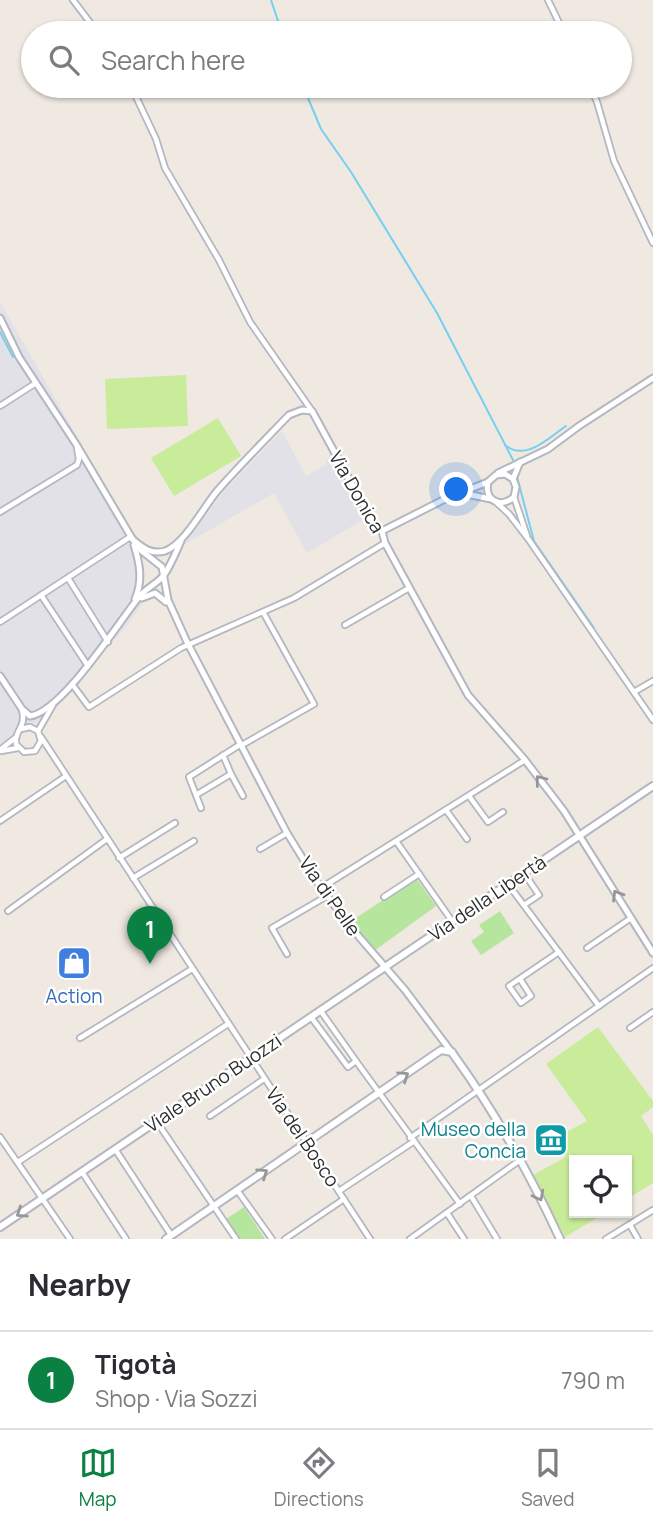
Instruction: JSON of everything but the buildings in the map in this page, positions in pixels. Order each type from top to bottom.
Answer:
[{"type":"main road","name":"Via della Libertà","points":[[388,970],[393,961],[653,786]]},
{"type":"main road","name":"Viale Bruno Buozzi","points":[[0,1227],[250,1058],[388,970]]},
{"type":"main road","points":[[168,1237],[441,1050],[452,1053]]},
{"type":"main road","name":"Via di Pelle","points":[[452,1053],[479,1090],[521,1160],[560,1239]]},
{"type":"street","points":[[73,0],[89,21]]},
{"type":"street","points":[[548,0],[558,21]]},
{"type":"street","name":"Via Donica","points":[[137,98],[156,139],[165,168],[219,260],[250,322],[312,411],[371,519],[382,531],[385,543],[468,695],[525,760],[580,835],[653,953]]},
{"type":"street","points":[[595,98],[614,161],[653,243]]},
{"type":"street","points":[[0,318],[19,357],[76,444],[131,538],[142,553],[160,565],[165,574]]},
{"type":"street","points":[[382,531],[488,482],[520,461],[548,449],[653,378]]},
{"type":"street","points":[[0,406],[36,383]]},
{"type":"street","points":[[131,538],[145,550],[159,552],[173,546],[216,493],[289,415],[302,410],[312,411]]},
{"type":"street","points":[[0,512],[72,468],[79,459],[76,444]]},
{"type":"street","points":[[513,479],[520,461]]},
{"type":"street","points":[[72,468],[85,467],[96,478]]},
{"type":"street","points":[[496,475],[505,474],[513,479],[516,487],[514,497],[528,540]]},
{"type":"street","points":[[488,482],[487,490],[494,501],[509,514],[528,540],[653,720]]},
{"type":"street","points":[[461,493],[505,503],[514,497]]},
{"type":"street","points":[[0,676],[22,709],[30,716],[37,715],[72,684],[108,642],[142,594],[165,574],[186,532]]},
{"type":"street","points":[[0,622],[131,538]]},
{"type":"street","points":[[130,610],[140,582],[137,555],[131,538]]},
{"type":"street","points":[[72,684],[89,707],[188,644],[295,598],[385,543]]},
{"type":"street","name":"Via di Pelle","points":[[165,574],[165,590],[188,644],[287,833],[321,888],[452,1053]]},
{"type":"street","points":[[68,578],[108,642]]},
{"type":"street","points":[[345,625],[409,588]]},
{"type":"street","points":[[130,610],[141,599],[153,593],[161,596],[173,611]]},
{"type":"street","points":[[41,595],[88,666]]},
{"type":"street","points":[[201,808],[189,777],[314,704],[263,612]]},
{"type":"street","points":[[634,692],[653,681]]},
{"type":"street","points":[[38,749],[39,734],[47,712],[58,698]]},
{"type":"street","points":[[0,750],[16,737],[21,729],[24,722],[22,709]]},
{"type":"street","points":[[21,729],[30,727],[39,734]]},
{"type":"street","name":"Via del Bosco","points":[[39,734],[370,1239]]},
{"type":"street","points":[[16,737],[19,748]]},
{"type":"street","points":[[0,750],[19,748],[28,753],[38,749],[51,753]]},
{"type":"street","points":[[223,755],[243,796]]},
{"type":"street","points":[[321,888],[525,760]]},
{"type":"street","points":[[196,795],[231,774]]},
{"type":"street","points":[[0,821],[66,776]]},
{"type":"street","points":[[469,796],[488,822],[503,811]]},
{"type":"street","points":[[446,810],[467,839]]},
{"type":"street","points":[[119,858],[176,823]]},
{"type":"street","points":[[260,849],[287,833]]},
{"type":"street","points":[[8,911],[107,839]]},
{"type":"street","points":[[133,878],[194,841]]},
{"type":"street","points":[[396,841],[452,921]]},
{"type":"street","points":[[524,873],[539,895],[524,905]]},
{"type":"street","points":[[384,897],[419,874]]},
{"type":"street","points":[[508,884],[599,1006]]},
{"type":"street","points":[[287,954],[272,928],[327,896]]},
{"type":"street","points":[[587,948],[631,918]]},
{"type":"street","points":[[520,979],[531,996],[521,1003],[509,986],[559,952]]},
{"type":"street","points":[[339,1191],[653,968]]},
{"type":"street","points":[[80,1038],[192,969]]},
{"type":"street","points":[[630,1028],[653,1012]]},
{"type":"street","points":[[322,1014],[411,1140],[460,1203]]},
{"type":"street","points":[[313,1019],[348,1067],[356,1061]]},
{"type":"street","points":[[18,1162],[228,1024]]},
{"type":"street","points":[[211,1116],[264,1079]]},
{"type":"street","points":[[156,1121],[236,1239]]},
{"type":"street","points":[[0,1137],[70,1239]]},
{"type":"street","points":[[116,1149],[168,1237]]},
{"type":"street","points":[[410,1239],[521,1160]]},
{"type":"street","points":[[82,1172],[126,1239]]},
{"type":"street","points":[[237,1190],[272,1239]]},
{"type":"street","points":[[471,1196],[497,1239]]},
{"type":"street","points":[[285,1239],[344,1199]]},
{"type":"street","points":[[606,1239],[653,1210]]},
{"type":"street","points":[[447,1213],[464,1239]]},
{"type":"street","points":[[630,1225],[638,1239]]},
{"type":"shaded area","points":[[0,302],[138,543],[142,604],[125,628],[53,709],[0,751]]},
{"type":"shaded area","points":[[282,431],[306,476],[325,465],[330,453],[366,518],[307,553],[274,493],[182,546],[225,490]]},
{"type":"green space","points":[[186,375],[188,426],[107,429],[105,379]]},
{"type":"green space","points":[[218,418],[241,456],[174,496],[151,458]]},
{"type":"green space","points":[[416,878],[436,906],[374,951],[350,922]]},
{"type":"green space","points":[[500,911],[514,933],[481,955],[471,941],[484,932],[479,925]]},
{"type":"green space","points":[[598,1027],[653,1101],[653,1107],[641,1116],[653,1135],[653,1183],[632,1196],[632,1155],[569,1155],[569,1218],[597,1218],[565,1237],[533,1175],[566,1157],[557,1137],[587,1121],[546,1064]]},
{"type":"green space","points":[[244,1207],[265,1239],[240,1239],[226,1219]]},
{"type":"waterway","points":[[271,0],[278,21]]},
{"type":"waterway","points":[[308,98],[321,129],[351,172],[437,313],[513,460]]},
{"type":"waterway","points":[[0,332],[13,357]]},
{"type":"waterway","points":[[644,387],[653,381]]},
{"type":"waterway","points":[[505,445],[513,450],[529,450],[566,426]]},
{"type":"waterway","points":[[517,477],[534,541],[594,628]]},
{"type":"place","name":"Action","points":[[74,963]]},
{"type":"place","name":"Tigotà","points":[[150,964]]},
{"type":"place","name":"Museo della Concia","points":[[551,1140]]}]
